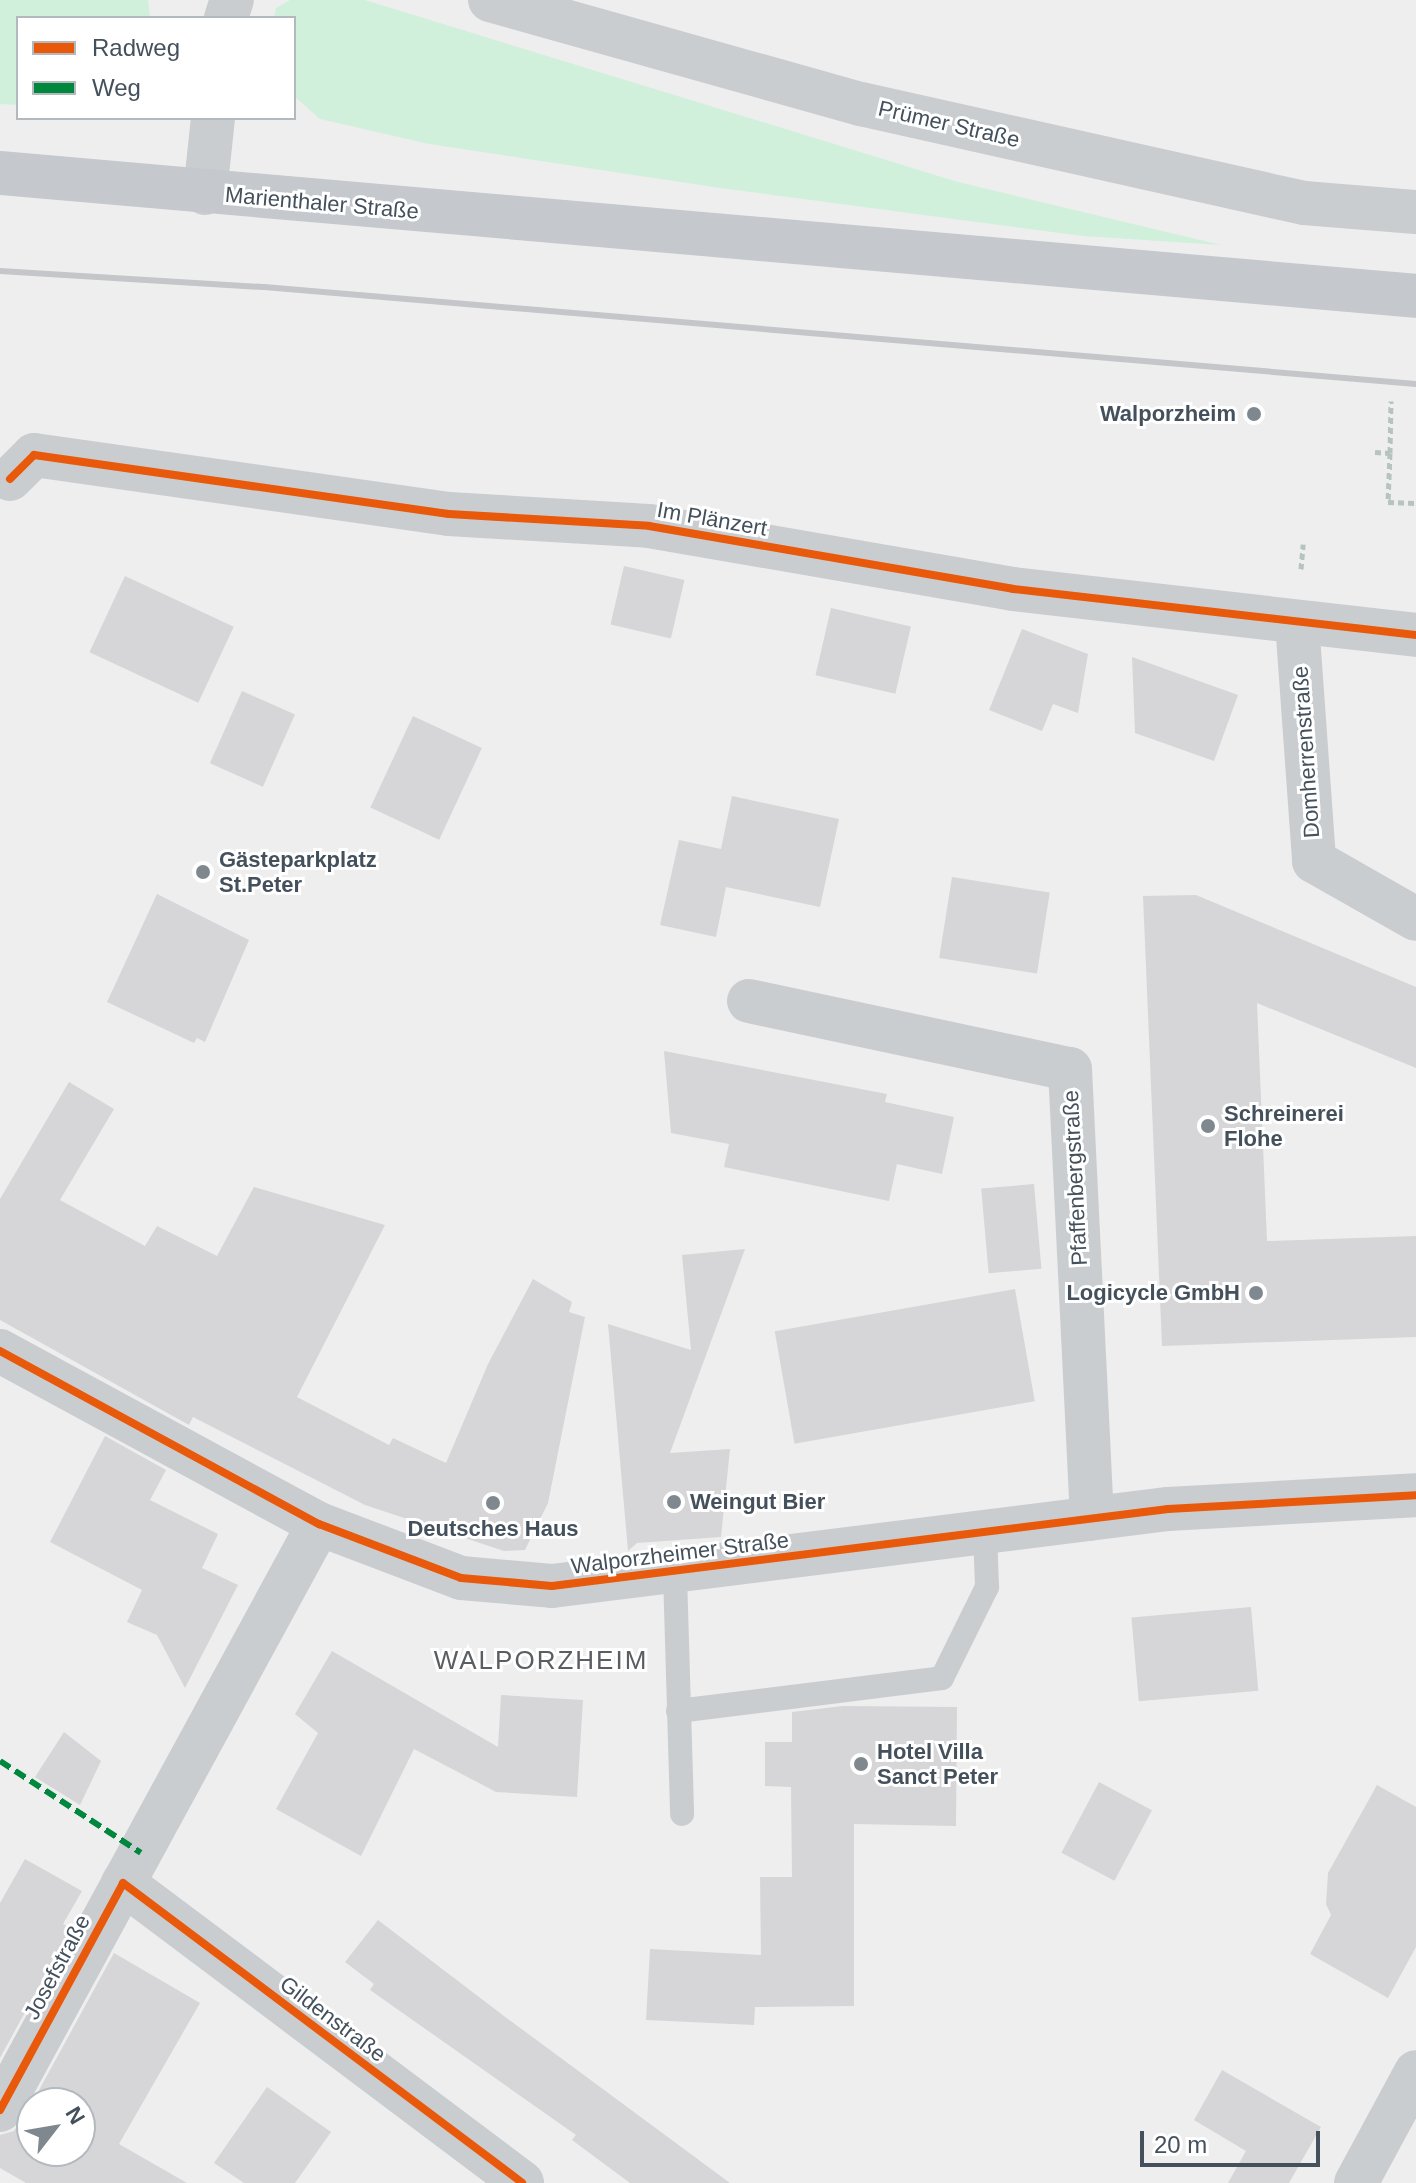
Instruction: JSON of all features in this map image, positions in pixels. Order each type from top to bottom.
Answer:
[{"type":"main road","name":"Marienthaler Straße","points":[[0,173],[1416,296]]},
{"type":"street","name":"Prümer Straße","points":[[490,0],[861,104],[1304,203],[1416,212]]},
{"type":"street","points":[[205,193],[213,120]]},
{"type":"street","name":"Im Plänzert","points":[[10,479],[34,455],[449,514],[649,526],[1013,589],[1416,635]]},
{"type":"street","name":"Domherrenstraße","points":[[1297,622],[1314,861],[1416,919]]},
{"type":"street","name":"Pfaffenbergstraße","points":[[749,1001],[1070,1069],[1092,1518]]},
{"type":"street","name":"Walporzheimer Straße","points":[[0,1351],[319,1524],[461,1578],[552,1586],[675,1574],[1092,1518],[1416,1495]]},
{"type":"street","name":"Josefstraße","points":[[0,2110],[319,1524]]},
{"type":"street","name":"Gildenstraße","points":[[123,1883],[522,2183]]},
{"type":"street","points":[[1356,2183],[1416,2072]]},
{"type":"lane","points":[[678,1711],[942,1678],[987,1587],[985,1532]]},
{"type":"lane","points":[[675,1574],[682,1814]]},
{"type":"path","points":[[1391,401],[1388,502],[1416,503]]},
{"type":"path","points":[[1375,452],[1390,453]]},
{"type":"green space","points":[[0,0],[148,0],[150,16],[16,16],[16,105],[0,104]]},
{"type":"green space","points":[[290,0],[365,0],[958,182],[1221,245],[1082,236],[720,188],[429,144],[320,119],[296,98],[296,16],[274,16],[276,8]]},
{"type":"building","points":[[624,566],[684,580],[671,638],[611,624]]},
{"type":"building","points":[[125,576],[234,627],[198,703],[90,652]]},
{"type":"building","points":[[831,608],[911,626],[895,694],[815,675]]},
{"type":"building","points":[[1022,629],[1088,654],[1078,713],[1053,704],[1042,731],[989,710]]},
{"type":"building","points":[[1132,657],[1238,695],[1214,761],[1135,733]]},
{"type":"building","points":[[242,691],[295,715],[263,787],[210,763]]},
{"type":"building","points":[[413,716],[482,748],[439,840],[370,808]]},
{"type":"building","points":[[732,796],[839,819],[820,907],[726,887],[716,937],[660,925],[679,840],[721,849]]},
{"type":"building","points":[[952,877],[1050,892],[1037,973],[939,958]]},
{"type":"building","points":[[157,894],[249,940],[205,1042],[197,1038],[194,1043],[107,1002]]},
{"type":"building","name":"Schreinerei Flohe","points":[[1196,895],[1416,987],[1416,1068],[1257,1003],[1267,1241],[1416,1236],[1416,1337],[1162,1346],[1143,896]]},
{"type":"building","points":[[664,1051],[887,1094],[885,1102],[954,1117],[942,1174],[897,1164],[889,1201],[724,1167],[729,1144],[671,1133]]},
{"type":"building","points":[[69,1082],[114,1109],[60,1200],[145,1246],[157,1226],[217,1256],[254,1187],[385,1225],[297,1397],[389,1445],[393,1438],[446,1463],[488,1364],[533,1279],[572,1302],[569,1312],[585,1317],[548,1503],[525,1550],[504,1551],[365,1505],[193,1417],[189,1425],[0,1320],[0,1199]]},
{"type":"building","points":[[1034,1184],[1041,1269],[989,1273],[981,1189]]},
{"type":"building","points":[[745,1249],[670,1453],[730,1449],[721,1537],[637,1543],[628,1551],[608,1324],[691,1350],[682,1255]]},
{"type":"building","points":[[1015,1289],[1035,1401],[795,1444],[775,1331]]},
{"type":"building","points":[[105,1436],[166,1470],[150,1500],[218,1534],[202,1568],[238,1585],[185,1688],[157,1635],[127,1622],[142,1590],[50,1542]]},
{"type":"building","points":[[1251,1607],[1258,1691],[1139,1701],[1131,1617]]},
{"type":"building","points":[[332,1651],[498,1747],[501,1695],[583,1700],[577,1797],[496,1792],[414,1749],[361,1856],[276,1809],[318,1733],[295,1714]]},
{"type":"building","points":[[843,1706],[957,1707],[956,1826],[854,1824],[854,2006],[755,2007],[754,2025],[646,2020],[650,1949],[761,1955],[760,1877],[792,1877],[791,1787],[765,1786],[765,1742],[792,1742],[792,1712]]},
{"type":"building","points":[[64,1732],[101,1761],[80,1805],[35,1777]]},
{"type":"building","points":[[1099,1782],[1152,1810],[1114,1881],[1061,1853]]},
{"type":"building","points":[[1377,1785],[1416,1807],[1416,1947],[1388,1998],[1310,1954],[1331,1915],[1326,1904],[1328,1873]]},
{"type":"building","points":[[25,1859],[82,1891],[63,1924],[71,1928],[0,2058],[0,1903]]},
{"type":"building","points":[[378,1920],[730,2183],[630,2183],[572,2140],[576,2135],[370,1990],[374,1984],[345,1962]]},
{"type":"building","points":[[114,1953],[200,2003],[119,2144],[187,2183],[26,2183],[0,2168],[0,2135],[16,2128],[16,2167],[96,2167],[96,2087],[41,2087]]},
{"type":"building","points":[[1222,2070],[1321,2127],[1289,2183],[1228,2183],[1246,2151],[1194,2120]]},
{"type":"building","points":[[267,2087],[331,2132],[295,2183],[244,2183],[214,2163]]},
{"type":"railway","points":[[0,271],[264,287],[1416,384]]},
{"type":"marked path","points":[[0,1761],[141,1853]]},
{"type":"cycle path","points":[[10,479],[34,455],[449,514],[649,526],[1013,589],[1416,635]]},
{"type":"cycle path","points":[[0,1351],[319,1524],[461,1578],[552,1586],[1168,1509],[1416,1495]]},
{"type":"cycle path","points":[[0,2110],[123,1883],[522,2183]]},
{"type":"place","name":"Walporzheim","points":[[1254,414]]},
{"type":"place","name":"Gästeparkplatz St.Peter","points":[[203,872]]},
{"type":"place","name":"Schreinerei Flohe","points":[[1208,1126]]},
{"type":"place","name":"Logicycle GmbH","points":[[1256,1293]]},
{"type":"place","name":"Weingut Bier","points":[[674,1502]]},
{"type":"place","name":"Deutsches Haus","points":[[493,1503]]},
{"type":"place","name":"Hotel Villa Sanct Peter","points":[[861,1764]]},
{"type":"district","name":"WALPORZHEIM","points":[[541,1661]]}]
